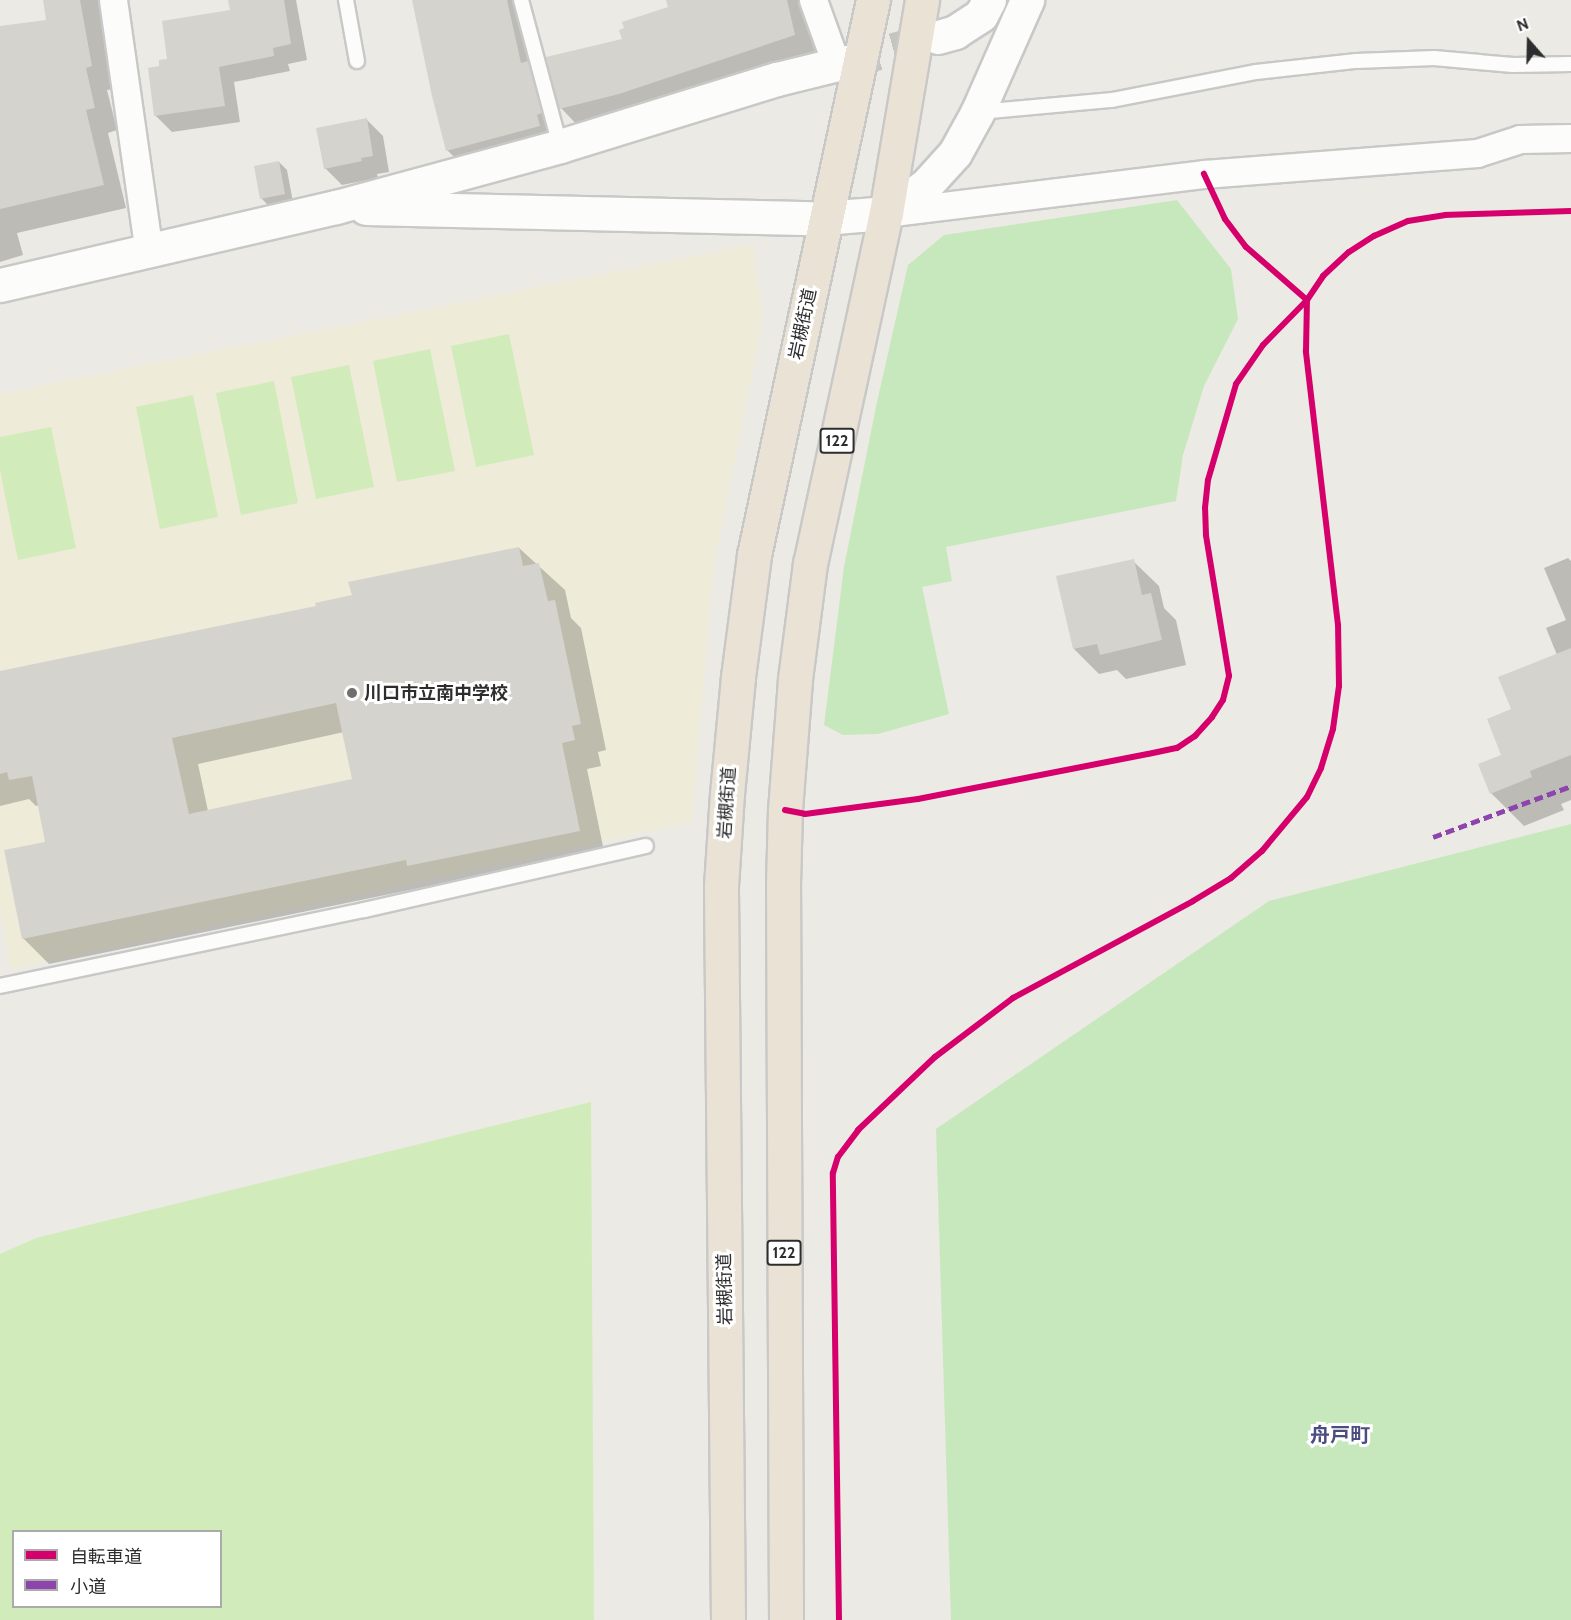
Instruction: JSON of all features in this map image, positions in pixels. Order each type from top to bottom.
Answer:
[{"type":"highway","name":"岩槻街道","points":[[728,1620],[721,886],[738,677],[754,555],[824,218],[873,0]]},
{"type":"highway","name":"122","points":[[786,1620],[783,885],[785,810],[794,691],[810,564],[886,213],[922,0]]},
{"type":"street","points":[[113,0],[149,252]]},
{"type":"street","points":[[0,285],[336,207],[428,180],[560,146],[777,79],[841,63],[813,0]]},
{"type":"street","points":[[938,37],[955,32],[981,15],[989,0]]},
{"type":"street","points":[[886,213],[926,185],[956,153],[1027,0]]},
{"type":"street","points":[[336,207],[824,218],[886,213],[1204,174],[1477,153],[1520,139],[1571,138]]},
{"type":"lane","points":[[346,0],[357,61]]},
{"type":"lane","points":[[521,0],[560,146]]},
{"type":"lane","points":[[977,112],[1112,100],[1256,72],[1356,61],[1434,58],[1513,65],[1571,64]]},
{"type":"lane","points":[[0,986],[364,910],[646,846]]},
{"type":"shaded area","name":"川口市立南中学校","points":[[753,244],[763,319],[714,564],[692,822],[11,969],[0,911],[0,394]]},
{"type":"green space","points":[[1177,200],[1231,269],[1238,319],[1204,386],[1183,455],[1176,501],[946,547],[952,581],[922,587],[949,714],[878,734],[843,735],[824,725],[844,567],[877,402],[908,265],[944,235]]},
{"type":"green space","points":[[509,334],[534,455],[476,467],[451,346]]},
{"type":"green space","points":[[430,349],[455,471],[397,482],[373,361]]},
{"type":"green space","points":[[349,365],[374,487],[316,499],[291,377]]},
{"type":"green space","points":[[274,381],[298,503],[241,515],[216,393]]},
{"type":"green space","points":[[193,395],[218,517],[160,529],[136,407]]},
{"type":"green space","points":[[51,427],[76,548],[18,560],[0,470],[0,437]]},
{"type":"green space","points":[[1571,824],[1571,1620],[951,1620],[936,1129],[1269,901]]},
{"type":"green space","points":[[591,1102],[594,1620],[0,1620],[0,1254],[36,1238]]},
{"type":"building","points":[[43,0],[80,0],[92,66],[86,68],[95,108],[86,110],[104,185],[0,209],[0,26],[46,20]]},
{"type":"building","points":[[228,0],[284,0],[291,44],[273,48],[274,56],[219,67],[225,106],[154,116],[148,68],[159,66],[159,60],[167,59],[162,21],[230,10]]},
{"type":"building","points":[[412,0],[507,0],[521,63],[528,61],[542,113],[537,115],[540,126],[446,151]]},
{"type":"building","points":[[666,0],[787,0],[795,35],[619,94],[559,109],[546,57],[622,39],[619,30],[624,28],[622,22],[668,7]]},
{"type":"building","points":[[367,118],[373,156],[361,158],[362,161],[324,169],[316,128]]},
{"type":"building","points":[[279,161],[285,194],[260,199],[254,166]]},
{"type":"building","points":[[519,547],[523,566],[539,563],[548,601],[555,600],[581,724],[572,726],[575,740],[562,743],[580,831],[407,866],[406,860],[22,939],[4,850],[45,842],[32,776],[9,780],[7,772],[0,774],[0,671],[316,606],[315,603],[352,595],[348,582]],"holes":[[[336,703],[352,779],[189,814],[172,738]]]},
{"type":"building","points":[[1134,559],[1142,595],[1151,593],[1162,640],[1100,655],[1097,644],[1073,649],[1056,576]]},
{"type":"building","points":[[1571,648],[1571,755],[1530,771],[1532,777],[1490,794],[1478,764],[1501,755],[1487,719],[1511,709],[1498,677]]},
{"type":"tunnel","points":[[846,62],[938,37]]},
{"type":"marked path","points":[[1433,837],[1571,786]]},
{"type":"cycle path","points":[[839,1620],[833,1173],[838,1157],[858,1130],[935,1057],[1013,998],[1193,901],[1231,878],[1262,851],[1307,797],[1321,768],[1333,729],[1339,686],[1338,625],[1306,351],[1307,300],[1246,247],[1225,219],[1204,174]]},
{"type":"cycle path","points":[[785,810],[805,814],[918,799],[1177,748],[1195,736],[1223,700],[1229,676],[1206,535],[1205,508],[1208,480],[1236,384],[1263,345],[1307,300],[1323,276],[1349,252],[1374,236],[1408,221],[1446,215],[1571,211]]},
{"type":"place","name":"川口市立南中学校","points":[[352,693]]},
{"type":"district","name":"舟戸町","points":[[1340,1435]]}]
